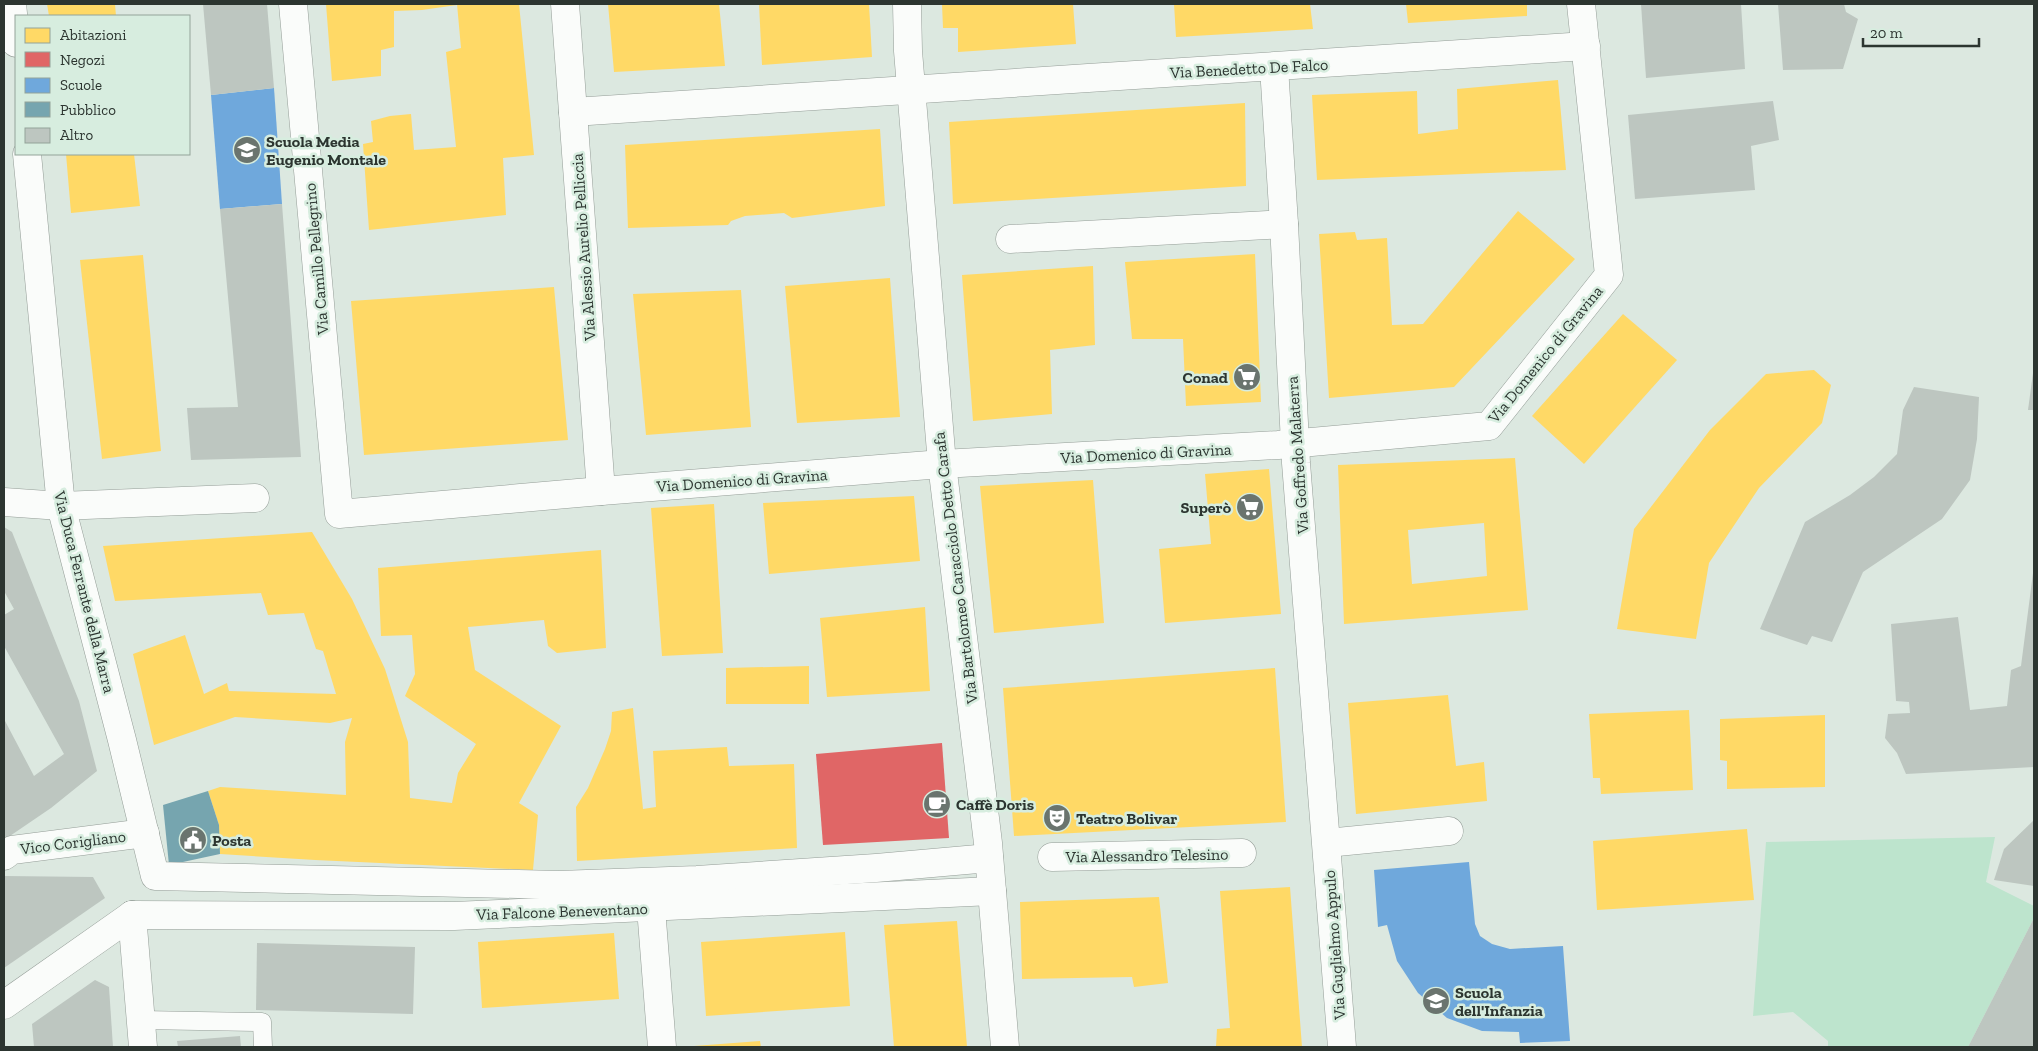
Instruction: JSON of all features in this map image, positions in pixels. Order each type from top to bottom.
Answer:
[{"type":"street","points":[[12,4],[15,34]]},
{"type":"street","name":"Via Camillo Pellegrino","points":[[293,4],[339,514]]},
{"type":"street","name":"Via Alessio Aurelio Pelliccia","points":[[565,4],[601,491]]},
{"type":"street","name":"Via Bartolomeo Caracciolo Detto Carafa","points":[[906,4],[942,464],[990,858],[1005,1047]]},
{"type":"street","name":"Via Domenico di Gravina","points":[[339,514],[942,464],[1295,444],[1489,426],[1609,275],[1581,4]]},
{"type":"street","name":"Via Benedetto De Falco","points":[[573,112],[912,88],[1274,67],[1586,46]]},
{"type":"street","name":"Via Goffredo Malaterra","points":[[1274,67],[1295,444],[1327,843]]},
{"type":"street","name":"Via Duca Ferrante della Marra","points":[[27,155],[61,506],[155,876]]},
{"type":"street","points":[[1010,239],[1284,224]]},
{"type":"street","points":[[4,502],[61,506],[255,498]]},
{"type":"street","points":[[1327,843],[1449,831]]},
{"type":"street","name":"Vico Corigliano","points":[[4,856],[12,850],[145,833]]},
{"type":"street","name":"Via Guglielmo Appulo","points":[[1327,843],[1342,1047]]},
{"type":"street","name":"Via Alessandro Telesino","points":[[1052,857],[1242,853]]},
{"type":"street","name":"Via Falcone Beneventano","points":[[155,876],[559,885],[697,880],[990,858]]},
{"type":"street","name":"Via Falcone Beneventano","points":[[132,915],[454,916],[992,890]]},
{"type":"street","points":[[650,908],[662,1047]]},
{"type":"street","points":[[4,1004],[132,915],[143,1047]]},
{"type":"lane","points":[[141,1020],[262,1022],[263,1047]]},
{"type":"green space","points":[[1995,837],[1986,882],[2034,906],[2034,918],[1968,1047],[1828,1047],[1828,1041],[1793,1012],[1753,1016],[1766,842]]},
{"type":"building: Abitazioni","points":[[47,4],[115,4],[116,15],[49,15]]},
{"type":"building: Abitazioni","points":[[326,4],[457,5],[422,10],[394,11],[394,47],[381,50],[381,76],[332,81]]},
{"type":"building: Abitazioni","points":[[457,4],[519,4],[534,155],[503,158],[506,215],[369,230],[363,144],[373,142],[371,121],[390,116],[411,114],[414,150],[456,147],[446,52],[461,48]]},
{"type":"building: Abitazioni","points":[[608,4],[719,4],[725,66],[614,72]]},
{"type":"building: Abitazioni","points":[[759,4],[869,4],[872,57],[762,65]]},
{"type":"building: Abitazioni","points":[[942,4],[1073,4],[1076,44],[958,52],[958,28],[943,28]]},
{"type":"building: Abitazioni","points":[[1174,4],[1310,4],[1313,29],[1176,37]]},
{"type":"building: Abitazioni","points":[[1406,4],[1527,4],[1527,16],[1408,23]]},
{"type":"building: Abitazioni","points":[[1558,80],[1566,170],[1317,180],[1312,95],[1417,91],[1418,134],[1458,129],[1457,89]]},
{"type":"building: Abitazioni","points":[[1245,103],[1246,186],[953,204],[949,122]]},
{"type":"building: Abitazioni","points":[[880,129],[885,206],[792,218],[784,213],[745,216],[731,221],[728,225],[628,228],[625,145]]},
{"type":"building: Abitazioni","points":[[66,155],[134,155],[140,206],[71,213]]},
{"type":"building: Abitazioni","points":[[1518,211],[1575,259],[1454,387],[1329,398],[1319,234],[1355,232],[1357,240],[1387,238],[1392,325],[1423,324]]},
{"type":"building: Abitazioni","points":[[1255,254],[1261,402],[1186,406],[1183,339],[1132,339],[1125,262]]},
{"type":"building: Abitazioni","points":[[143,255],[161,451],[102,459],[80,260]]},
{"type":"building: Abitazioni","points":[[1093,266],[1095,345],[1050,350],[1052,414],[973,421],[962,275]]},
{"type":"building: Abitazioni","points":[[890,278],[900,417],[797,423],[785,286]]},
{"type":"building: Abitazioni","points":[[554,287],[568,440],[364,455],[351,301]]},
{"type":"building: Abitazioni","points":[[741,290],[751,427],[646,435],[633,294]]},
{"type":"building: Abitazioni","points":[[1623,314],[1677,360],[1584,464],[1532,416]]},
{"type":"building: Abitazioni","points":[[1814,370],[1831,385],[1822,423],[1759,488],[1709,563],[1696,639],[1617,629],[1634,529],[1710,430],[1766,374]]},
{"type":"building: Abitazioni","points":[[1515,458],[1528,610],[1344,624],[1338,465]],"holes":[[[1484,523],[1487,576],[1412,584],[1408,530]]]},
{"type":"building: Abitazioni","points":[[1269,469],[1281,614],[1165,623],[1159,549],[1211,544],[1205,474]]},
{"type":"building: Abitazioni","points":[[1093,480],[1104,623],[994,633],[980,486]]},
{"type":"building: Abitazioni","points":[[914,496],[920,561],[769,574],[763,503]]},
{"type":"building: Abitazioni","points":[[714,504],[723,653],[662,656],[651,508]]},
{"type":"building: Abitazioni","points":[[312,532],[352,599],[385,669],[408,742],[410,798],[452,803],[458,773],[476,744],[405,696],[415,674],[412,635],[381,636],[378,568],[601,550],[606,648],[557,653],[548,646],[544,620],[468,627],[475,670],[561,726],[519,803],[538,815],[533,870],[220,854],[219,825],[208,791],[220,787],[346,795],[345,742],[352,718],[330,723],[235,717],[154,745],[133,654],[185,635],[204,694],[227,683],[229,691],[336,694],[323,651],[316,649],[304,613],[268,615],[261,593],[115,601],[103,546]]},
{"type":"building: Abitazioni","points":[[925,607],[930,691],[827,697],[820,618]]},
{"type":"building: Abitazioni","points":[[809,666],[809,704],[726,704],[726,668]]},
{"type":"building: Abitazioni","points":[[1275,668],[1286,822],[1014,836],[1003,688]]},
{"type":"building: Abitazioni","points":[[1448,695],[1456,766],[1484,762],[1487,801],[1356,814],[1348,703]]},
{"type":"building: Abitazioni","points":[[633,708],[643,809],[656,807],[653,751],[727,747],[729,766],[794,764],[797,848],[577,861],[576,807],[588,788],[605,749],[611,731],[612,712]]},
{"type":"building: Abitazioni","points":[[1689,710],[1693,790],[1601,794],[1600,778],[1593,778],[1589,714]]},
{"type":"building: Abitazioni","points":[[1825,715],[1825,787],[1727,789],[1727,761],[1720,760],[1720,719]]},
{"type":"building: Abitazioni","points":[[1747,829],[1754,900],[1597,910],[1593,841]]},
{"type":"building: Abitazioni","points":[[1290,887],[1302,1047],[1216,1047],[1217,1029],[1230,1028],[1220,891]]},
{"type":"building: Abitazioni","points":[[1159,897],[1168,983],[1134,987],[1132,977],[1022,979],[1020,902]]},
{"type":"building: Abitazioni","points":[[957,921],[967,1047],[894,1047],[884,925]]},
{"type":"building: Abitazioni","points":[[845,932],[850,1006],[706,1016],[701,942]]},
{"type":"building: Abitazioni","points":[[614,933],[619,999],[482,1008],[478,942]]},
{"type":"building: Abitazioni","points":[[760,1041],[761,1047],[694,1047],[694,1046]]},
{"type":"building: Negozi","points":[[942,743],[949,838],[823,845],[816,754]]},
{"type":"building: Scuole","name":"Scuola Media Eugenio Montale","points":[[274,88],[282,204],[220,209],[211,95]]},
{"type":"building: Scuole","points":[[1469,862],[1475,924],[1480,936],[1492,944],[1510,949],[1563,946],[1570,1041],[1520,1043],[1519,1032],[1482,1031],[1447,1018],[1418,993],[1397,961],[1387,925],[1378,927],[1374,870]]},
{"type":"building: Pubblico","name":"Posta","points":[[208,791],[219,825],[220,854],[169,865],[163,805]]},
{"type":"building: Altro","points":[[203,4],[267,4],[274,88],[211,95]]},
{"type":"building: Altro","points":[[1641,4],[1741,4],[1745,69],[1646,78]]},
{"type":"building: Altro","points":[[1778,4],[1844,4],[1846,12],[1858,19],[1843,69],[1783,70]]},
{"type":"building: Altro","points":[[1773,101],[1779,140],[1751,146],[1755,190],[1635,199],[1628,115]]},
{"type":"building: Altro","points":[[282,204],[301,457],[191,460],[187,408],[238,407],[220,209]]},
{"type":"building: Altro","points":[[2033,373],[2034,410],[2028,410]]},
{"type":"building: Altro","points":[[1914,387],[1979,397],[1977,439],[1970,480],[1942,519],[1863,572],[1832,642],[1812,636],[1807,645],[1760,629],[1805,522],[1850,495],[1874,477],[1897,454],[1903,410]]},
{"type":"building: Altro","points":[[4,527],[12,532],[79,701],[97,771],[51,808],[4,840],[4,719],[34,776],[64,754],[4,646],[4,615],[14,609],[4,591]]},
{"type":"building: Altro","points":[[2033,573],[2034,767],[1906,774],[1897,753],[1885,738],[1888,714],[1910,713],[1909,702],[1896,701],[1891,624],[1958,617],[1970,710],[2007,706],[2011,670],[2021,666]]},
{"type":"building: Altro","points":[[2034,820],[2034,886],[1994,880],[2004,849]]},
{"type":"building: Altro","points":[[5,876],[93,877],[105,898],[4,968]]},
{"type":"building: Altro","points":[[2034,918],[2034,1047],[1968,1047]]},
{"type":"building: Altro","points":[[257,943],[415,947],[413,1014],[256,1010]]},
{"type":"building: Altro","points":[[95,980],[109,987],[113,1047],[34,1047],[32,1024]]},
{"type":"building: Altro","points":[[240,1036],[241,1047],[178,1047],[177,1041]]},
{"type":"place","name":"Scuola Media Eugenio Montale","points":[[247,150]]},
{"type":"place","name":"Conad","points":[[1247,377]]},
{"type":"place","name":"Superò","points":[[1250,507]]},
{"type":"place","name":"Caffè Doris","points":[[937,804]]},
{"type":"place","name":"Teatro Bolivar","points":[[1057,818]]},
{"type":"place","name":"Posta","points":[[193,840]]},
{"type":"place","name":"Scuola dell'Infanzia","points":[[1436,1001]]}]
